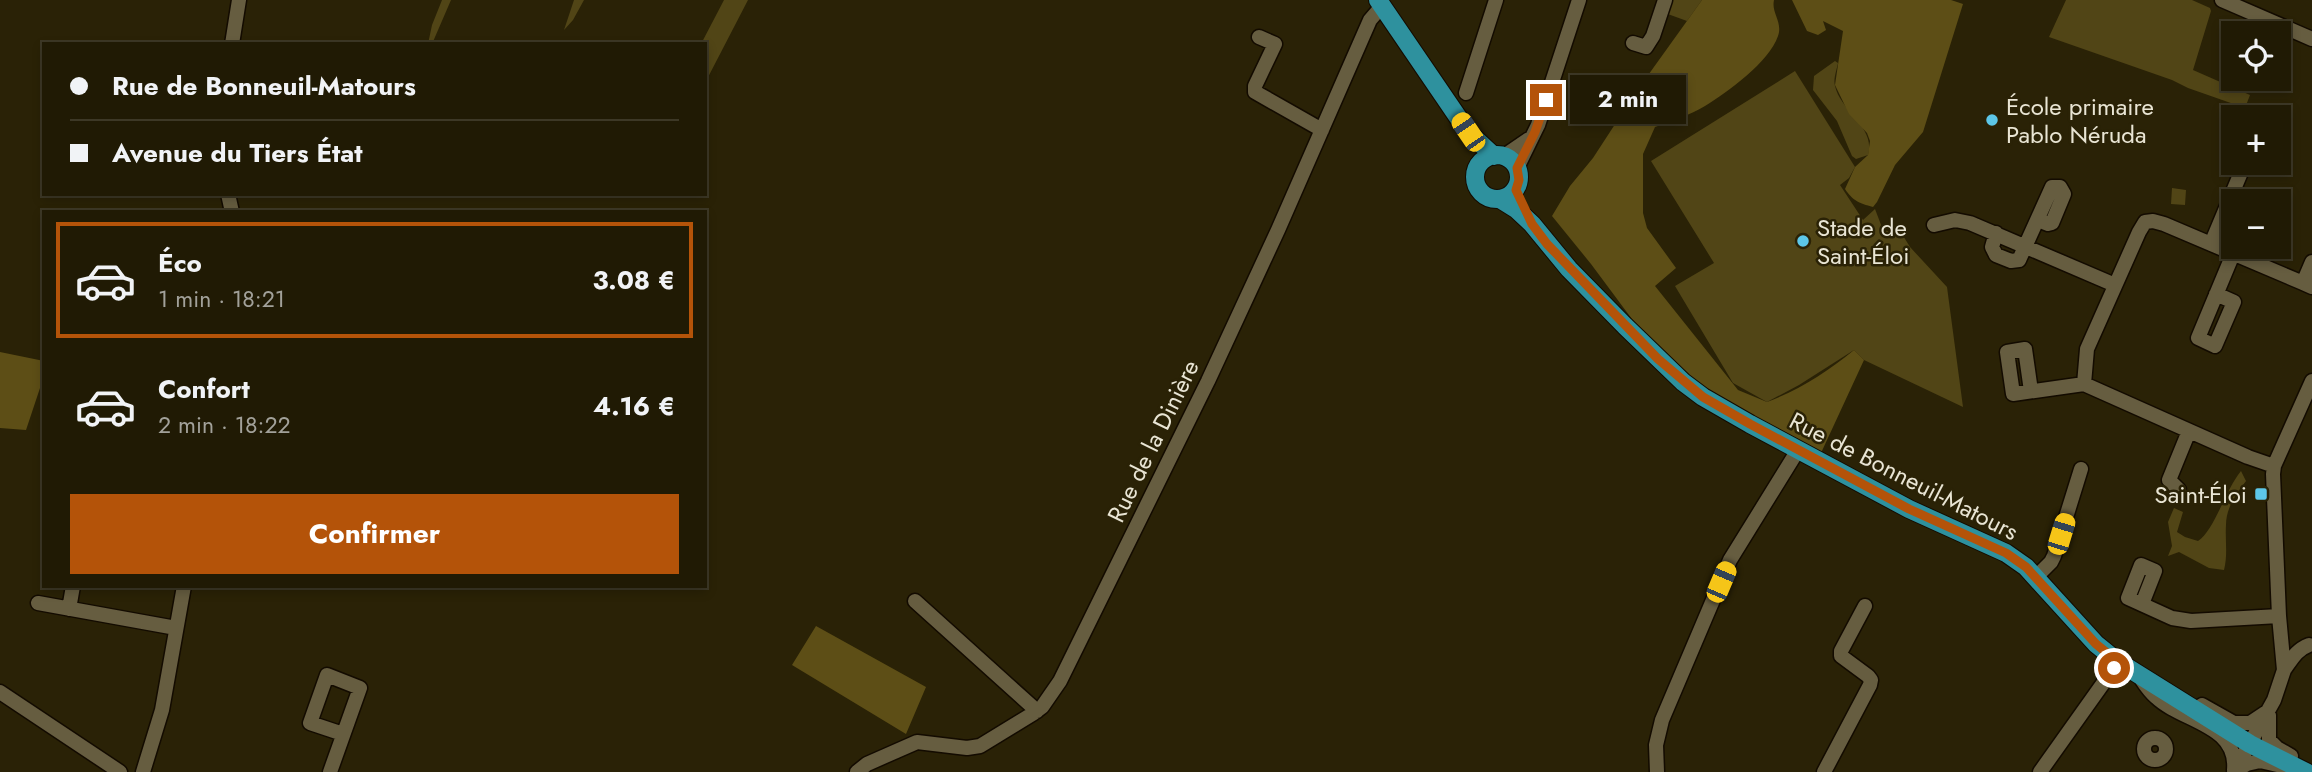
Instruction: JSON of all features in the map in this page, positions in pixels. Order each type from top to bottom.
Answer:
[{"type":"main road","points":[[1380,3],[1468,132],[1478,167],[1476,177],[1480,190],[1488,197],[1508,194],[1519,180],[1505,160],[1468,132]]},
{"type":"main road","points":[[1478,167],[1484,160],[1505,160]]},
{"type":"main road","name":"Rue de Bonneuil-Matours","points":[[1508,194],[1569,269],[1683,382],[1703,397],[1909,509],[1995,547],[2026,567],[2096,644],[2140,678],[2250,744],[2298,768]]},
{"type":"street","points":[[232,42],[239,0]]},
{"type":"street","points":[[1466,93],[1496,0]]},
{"type":"street","points":[[1505,160],[1533,136],[1579,0]]},
{"type":"street","points":[[1633,43],[1646,47],[1653,36],[1665,0]]},
{"type":"street","points":[[2222,0],[2312,39]]},
{"type":"street","name":"Rue de la Dinière","points":[[858,772],[867,764],[917,742],[967,748],[980,746],[1037,711],[1060,681],[1208,381],[1380,3]]},
{"type":"street","points":[[1259,37],[1275,44],[1255,86],[1255,92],[1322,130]]},
{"type":"street","points":[[2210,244],[2236,175]]},
{"type":"street","points":[[2025,246],[2038,220]]},
{"type":"street","points":[[1934,225],[1963,221],[2115,285]]},
{"type":"street","points":[[2084,384],[2087,349],[2138,232],[2145,222],[2164,224],[2221,249]]},
{"type":"street","points":[[2216,294],[2230,259]]},
{"type":"street","points":[[2244,259],[2307,285],[2312,262]]},
{"type":"street","points":[[2031,391],[2025,349],[2007,352],[2013,394],[2084,384],[2274,466]]},
{"type":"street","points":[[2234,772],[2269,710],[2280,687],[2284,670],[2279,616],[2274,466],[2312,381]]},
{"type":"street","points":[[2179,490],[2169,480],[2189,431]]},
{"type":"street","points":[[1657,772],[1659,729],[1730,560],[1798,450]]},
{"type":"street","points":[[2036,577],[2054,556],[2081,469]]},
{"type":"street","points":[[69,609],[73,588]]},
{"type":"street","points":[[143,772],[162,710],[184,588]]},
{"type":"street","points":[[915,601],[1037,711]]},
{"type":"street","points":[[38,603],[176,628]]},
{"type":"street","points":[[2142,604],[2172,618],[2191,621],[2279,616]]},
{"type":"street","points":[[1824,772],[1870,685],[1868,676],[1841,656],[1841,651],[1865,606]]},
{"type":"street","points":[[2282,640],[2311,645]]},
{"type":"street","points":[[2284,670],[2294,653],[2311,645]]},
{"type":"street","points":[[2040,772],[2117,661]]},
{"type":"street","points":[[2140,678],[2156,698],[2218,733],[2230,745],[2235,757],[2234,772]]},
{"type":"street","points":[[0,692],[120,772]]},
{"type":"street","points":[[2166,693],[2189,697],[2234,723],[2250,723],[2269,710]]},
{"type":"street","points":[[2269,710],[2269,740],[2277,748],[2312,766]]},
{"type":"street","points":[[330,772],[343,734]]},
{"type":"street","points":[[2234,772],[2247,764],[2260,761],[2298,768]]},
{"type":"shaded area","points":[[442,0],[451,0],[433,42],[428,42]]},
{"type":"shaded area","points":[[574,0],[584,0],[564,30]]},
{"type":"shaded area","points":[[724,0],[748,0],[707,79],[707,42],[702,42]]},
{"type":"shaded area","points":[[1669,0],[1702,0],[1687,21],[1665,13]]},
{"type":"shaded area","points":[[1702,0],[1774,0],[1779,31],[1766,56],[1736,85],[1699,109],[1655,127],[1643,154],[1643,213],[1647,228],[1676,268],[1655,286],[1738,390],[1767,402],[1812,380],[1854,350],[1864,360],[1821,453],[1726,403],[1677,368],[1649,342],[1552,216],[1570,186],[1593,158]]},
{"type":"shaded area","points":[[1792,0],[1951,0],[1963,4],[1923,132],[1895,165],[1873,207],[1857,201],[1845,189],[1855,167],[1868,155],[1870,141],[1867,133],[1849,114],[1835,85],[1843,31],[1823,21],[1826,30],[1818,35],[1807,31]]},
{"type":"shaded area","points":[[2066,0],[2192,0],[2211,11],[2193,70],[2221,82],[2221,91],[2241,91],[2250,95],[2246,105],[2236,105],[2049,37]]},
{"type":"shaded area","points":[[1835,61],[1838,63],[1835,83],[1838,95],[1863,128],[1869,145],[1868,155],[1856,159],[1852,156],[1837,121],[1813,90],[1814,76]]},
{"type":"shaded area","name":"Stade de Saint-Éloi","points":[[1795,71],[1855,167],[1849,178],[1840,185],[1863,220],[1875,209],[1883,230],[1902,234],[1910,247],[1947,287],[1963,407],[1864,360],[1854,350],[1767,402],[1733,383],[1675,286],[1714,263],[1651,161]]},
{"type":"shaded area","points":[[2172,188],[2186,190],[2185,205],[2171,204]]},
{"type":"shaded area","points":[[0,352],[42,361],[42,382],[26,430],[0,428]]},
{"type":"shaded area","points":[[2241,471],[2246,481],[2235,496],[2228,513],[2224,570],[2209,568],[2179,552],[2168,556],[2172,546],[2168,522],[2174,508],[2183,512],[2177,532],[2198,541],[2209,528]]},
{"type":"shaded area","points":[[816,626],[926,687],[906,734],[792,665]]},
{"type":"place","name":"École primaire Pablo Néruda","points":[[1992,120]]},
{"type":"place","name":"Stade de Saint-Éloi","points":[[1803,241]]},
{"type":"place","name":"Saint-Éloi","points":[[2261,494]]},
{"type":"route","points":[[1546,100],[1538,125],[1517,168],[1519,180],[1516,190],[1532,224],[1547,244],[1658,359],[1703,397],[1750,424],[1909,509],[1995,547],[2026,567],[2096,644],[2117,661],[2114,668]]}]
